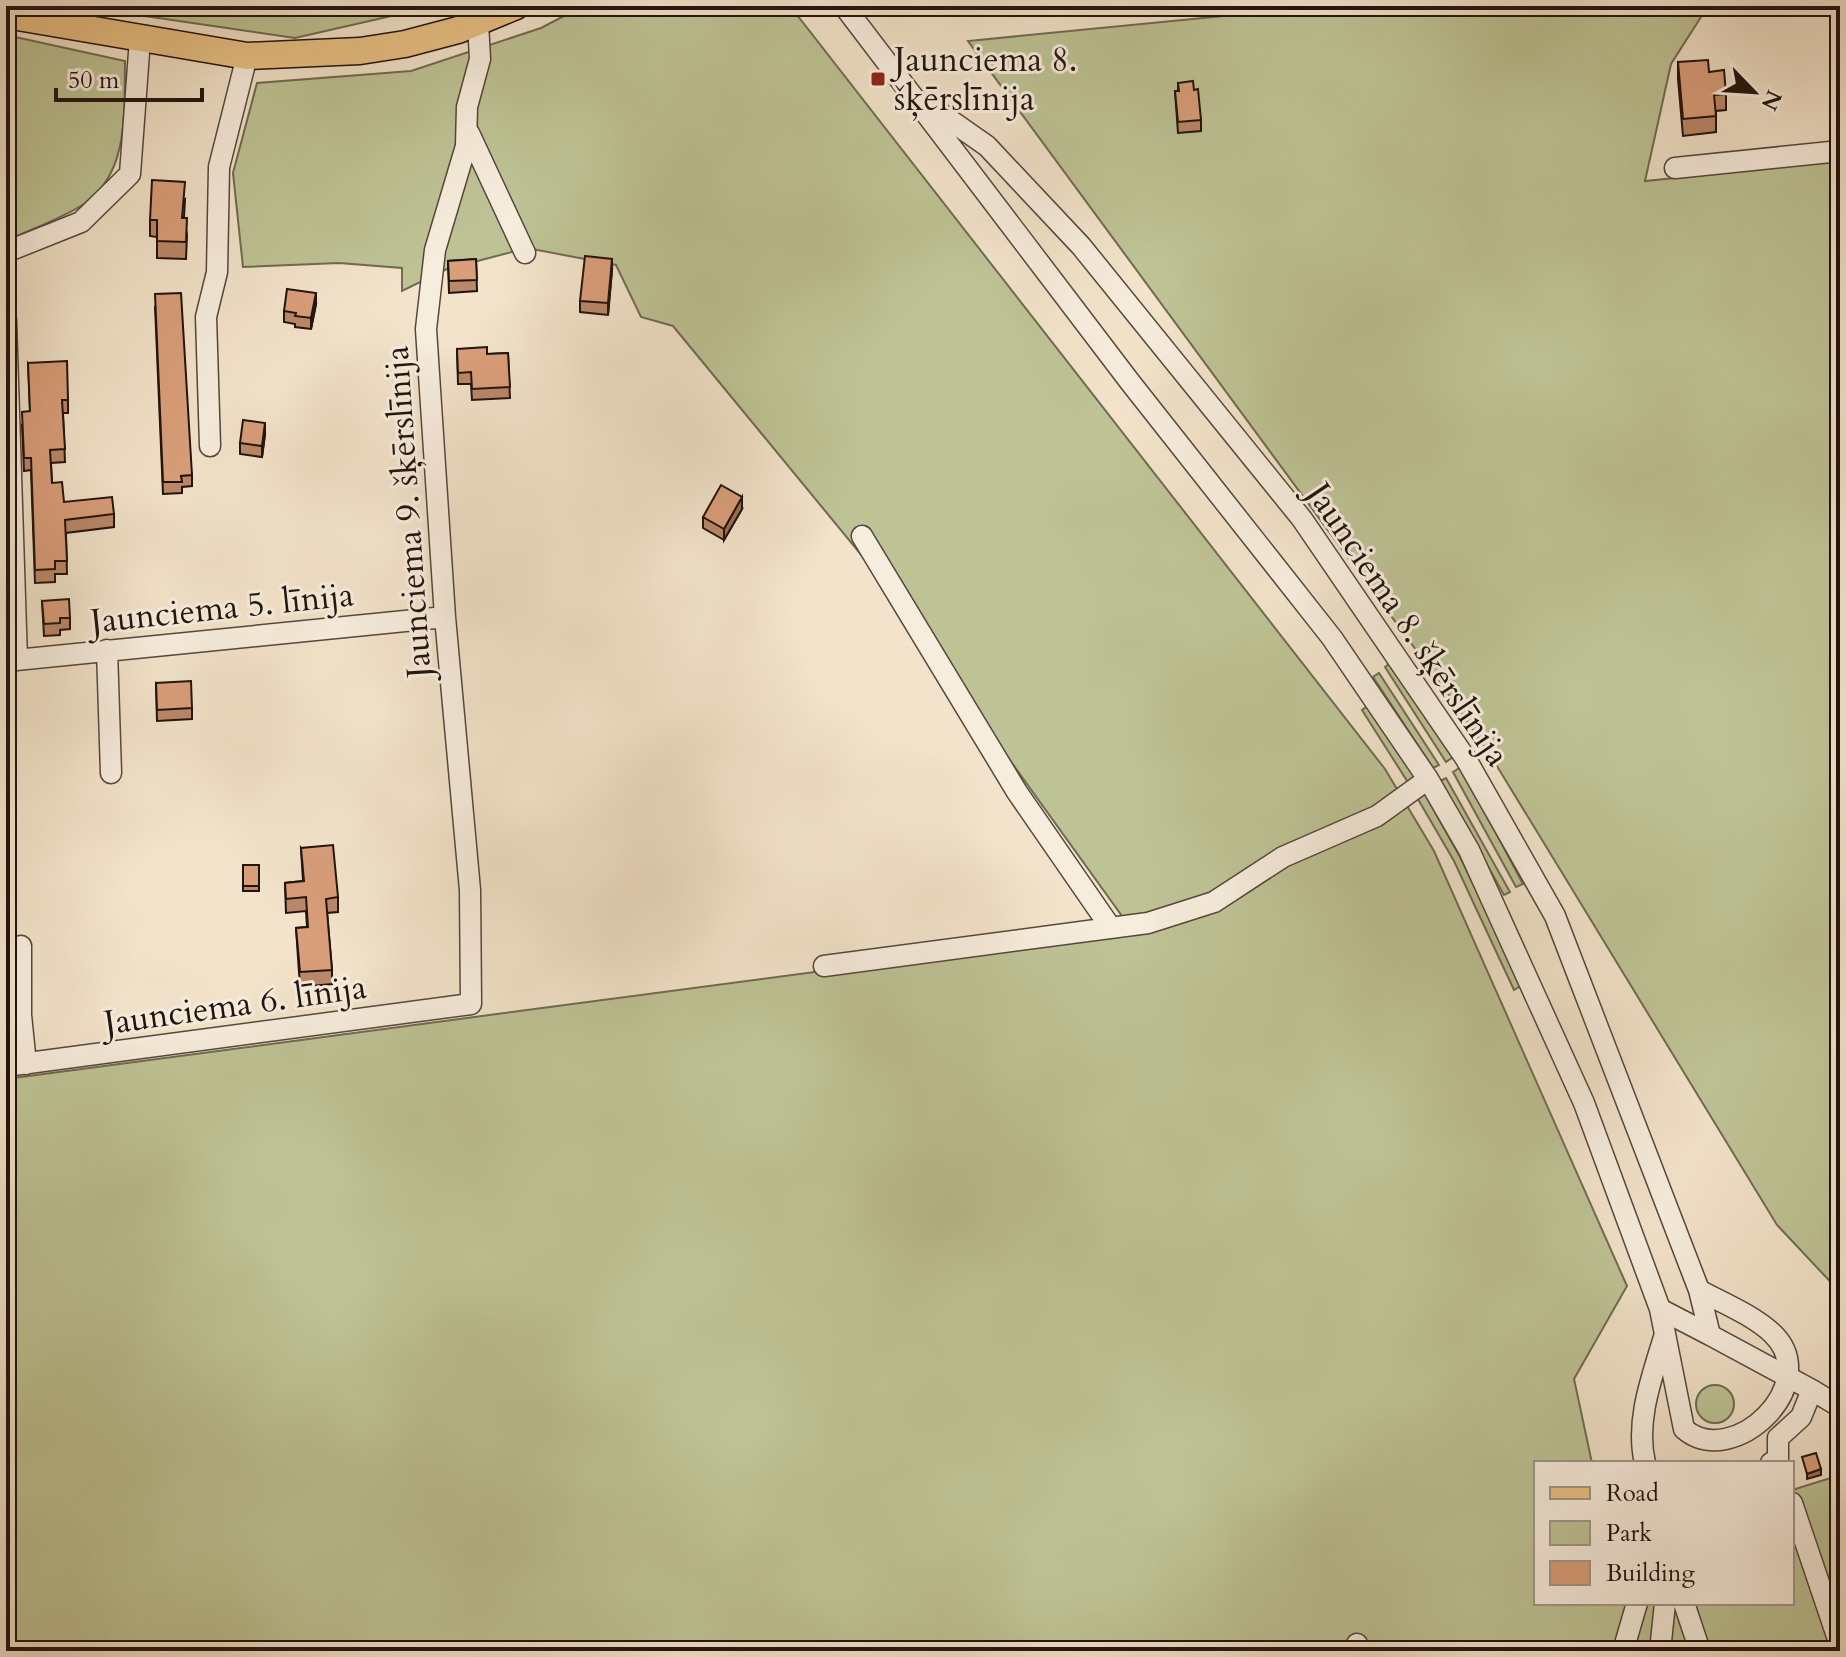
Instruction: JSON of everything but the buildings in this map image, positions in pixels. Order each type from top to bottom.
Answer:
[{"type":"main road","points":[[6,15],[247,56],[360,51],[405,44],[478,23],[516,6]]},
{"type":"street","name":"Jaunciema 8. šķērslīnija","points":[[844,6],[1130,382],[1332,638],[1428,779],[1469,850],[1584,1103],[1660,1309],[1684,1429],[1694,1437],[1706,1440],[1736,1435],[1763,1421],[1779,1402],[1789,1376]]},
{"type":"street","name":"Jaunciema 9. šķērslīnija","points":[[471,1004],[470,890],[445,617],[426,329],[435,250],[458,183],[467,129],[467,107],[480,59],[478,23]]},
{"type":"street","points":[[6,252],[81,222],[130,174],[140,39]]},
{"type":"street","points":[[210,446],[206,317],[217,272],[219,167],[247,56]]},
{"type":"street","name":"Jaunciema 8. šķērslīnija","points":[[913,94],[987,146],[1081,246],[1302,519],[1466,759],[1555,916],[1699,1290],[1710,1335]]},
{"type":"street","points":[[467,129],[525,253]]},
{"type":"street","points":[[1675,168],[1840,151]]},
{"type":"street","points":[[6,320],[12,660]]},
{"type":"street","points":[[862,536],[1017,792],[1111,928]]},
{"type":"street","name":"Jaunciema 5. līnija","points":[[12,660],[445,617]]},
{"type":"street","points":[[107,650],[111,773]]},
{"type":"street","points":[[824,966],[1148,923],[1214,902],[1283,857],[1377,816],[1420,785]]},
{"type":"street","points":[[16,1065],[21,1015],[21,946]]},
{"type":"street","name":"Jaunciema 6. līnija","points":[[16,1065],[471,1004]]},
{"type":"street","points":[[1699,1290],[1755,1320],[1775,1336],[1786,1356],[1789,1376]]},
{"type":"street","points":[[1660,1309],[1789,1376],[1840,1407]]},
{"type":"street","name":"Jaunciema 8. šķērslīnija","points":[[1644,1461],[1641,1449],[1646,1399],[1665,1333]]},
{"type":"street","points":[[1776,1461],[1778,1438],[1801,1417],[1812,1390]]},
{"type":"street","points":[[1794,1509],[1840,1645]]},
{"type":"street","points":[[1623,1651],[1636,1605]]},
{"type":"street","points":[[1660,1651],[1665,1605]]},
{"type":"street","points":[[1685,1605],[1700,1651]]},
{"type":"green space","points":[[76,6],[435,6],[295,38]]},
{"type":"green space","points":[[583,6],[790,6],[1385,769],[1434,851],[1627,1286],[1574,1379],[1592,1461],[1534,1461],[1534,1605],[1794,1605],[1794,1489],[1840,1475],[1840,1651],[6,1651],[6,1079],[1132,930],[868,563],[673,326],[641,317],[616,265],[527,248],[447,269],[402,291],[402,268],[339,263],[243,267],[233,173],[257,83],[411,71],[541,28]]},
{"type":"green space","points":[[1327,6],[1708,6],[1671,64],[1645,181],[1840,161],[1840,1292],[1777,1225],[1492,758],[1444,688],[968,41]]},
{"type":"green space","points":[[6,35],[125,61],[124,119],[117,158],[110,175],[99,191],[84,204],[6,241]]},
{"type":"green space","points":[[1392,662],[1453,757],[1446,762],[1385,667]]},
{"type":"green space","points":[[1379,673],[1439,765],[1433,768],[1373,677]]},
{"type":"green space","points":[[1369,705],[1416,779],[1409,784],[1362,710]]},
{"type":"green space","points":[[1461,767],[1523,884],[1516,887],[1453,772]]},
{"type":"green space","points":[[1446,778],[1510,892],[1504,895],[1440,781]]},
{"type":"green space","points":[[1422,789],[1460,857],[1522,985],[1514,990],[1454,861],[1415,794]]},
{"type":"green space","points":[[1715,1385],[1729,1390],[1734,1404],[1729,1418],[1715,1423],[1701,1418],[1696,1404],[1701,1390]]},
{"type":"place","name":"Jaunciema 8. šķērslīnija","points":[[878,79]]}]
